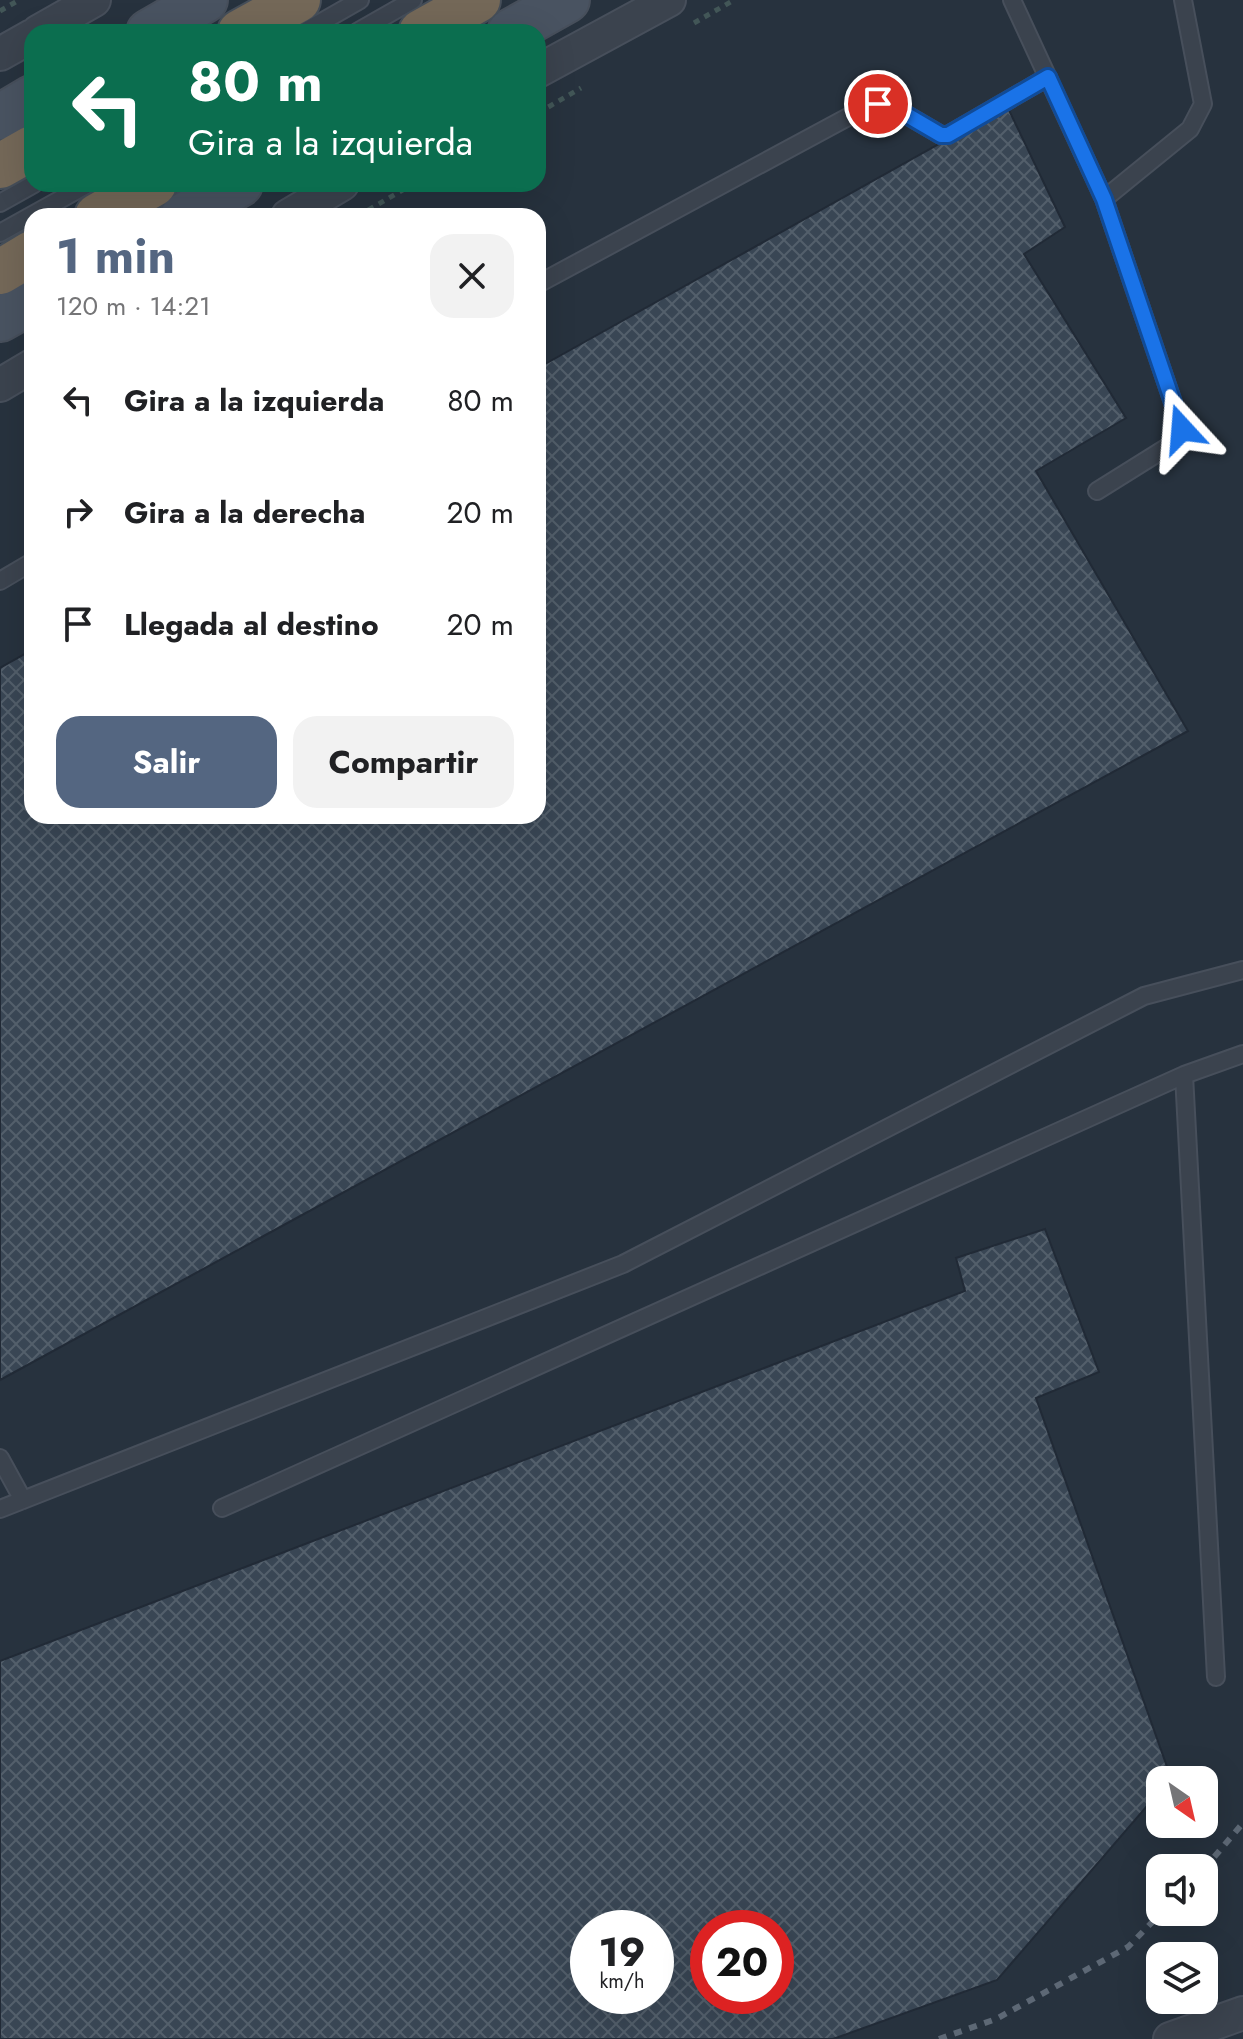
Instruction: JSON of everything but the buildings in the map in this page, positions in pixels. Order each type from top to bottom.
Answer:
[{"type":"highway","points":[[254,24],[298,0]]},
{"type":"highway","points":[[435,24],[478,0]]},
{"type":"highway","points":[[0,166],[24,152]]},
{"type":"highway","points":[[111,208],[140,192]]},
{"type":"highway","points":[[0,272],[24,258]]},
{"type":"street","points":[[52,24],[94,0]]},
{"type":"street","points":[[163,24],[205,0]]},
{"type":"street","points":[[524,24],[567,0]]},
{"type":"street","points":[[546,67],[669,0]]},
{"type":"street","points":[[0,54],[24,40]]},
{"type":"street","points":[[0,117],[24,103]]},
{"type":"street","points":[[197,208],[226,192]]},
{"type":"street","points":[[302,208],[328,192]]},
{"type":"street","points":[[0,319],[24,306]]},
{"type":"street","points":[[0,385],[24,371]]},
{"type":"street","points":[[1170,2039],[1243,2013]]},
{"type":"lane","points":[[318,24],[360,0]]},
{"type":"lane","points":[[371,24],[413,0]]},
{"type":"lane","points":[[1012,0],[1104,199],[1182,429],[1177,441],[1097,491]]},
{"type":"lane","points":[[1104,199],[1190,129],[1203,104],[1183,0]]},
{"type":"lane","points":[[546,280],[861,110],[888,104],[941,135],[948,135],[1048,77]]},
{"type":"lane","points":[[0,203],[24,190]]},
{"type":"lane","points":[[45,208],[74,192]]},
{"type":"lane","points":[[0,233],[24,220]]},
{"type":"lane","points":[[0,581],[24,567]]},
{"type":"lane","points":[[0,1509],[623,1264],[1144,996],[1243,970]]},
{"type":"lane","points":[[222,1508],[1184,1075],[1243,1054]]},
{"type":"lane","points":[[1184,1075],[1216,1677]]},
{"type":"lane","points":[[0,1458],[23,1500]]},
{"type":"path","points":[[0,11],[19,0]]},
{"type":"path","points":[[372,208],[399,192]]},
{"type":"railway","points":[[1217,1854],[1243,1823]]},
{"type":"railway","points":[[939,2039],[996,2019],[1128,1947],[1148,1926]]},
{"type":"route","points":[[878,104],[888,104],[941,135],[948,135],[1048,77],[1104,199],[1182,429]]}]
